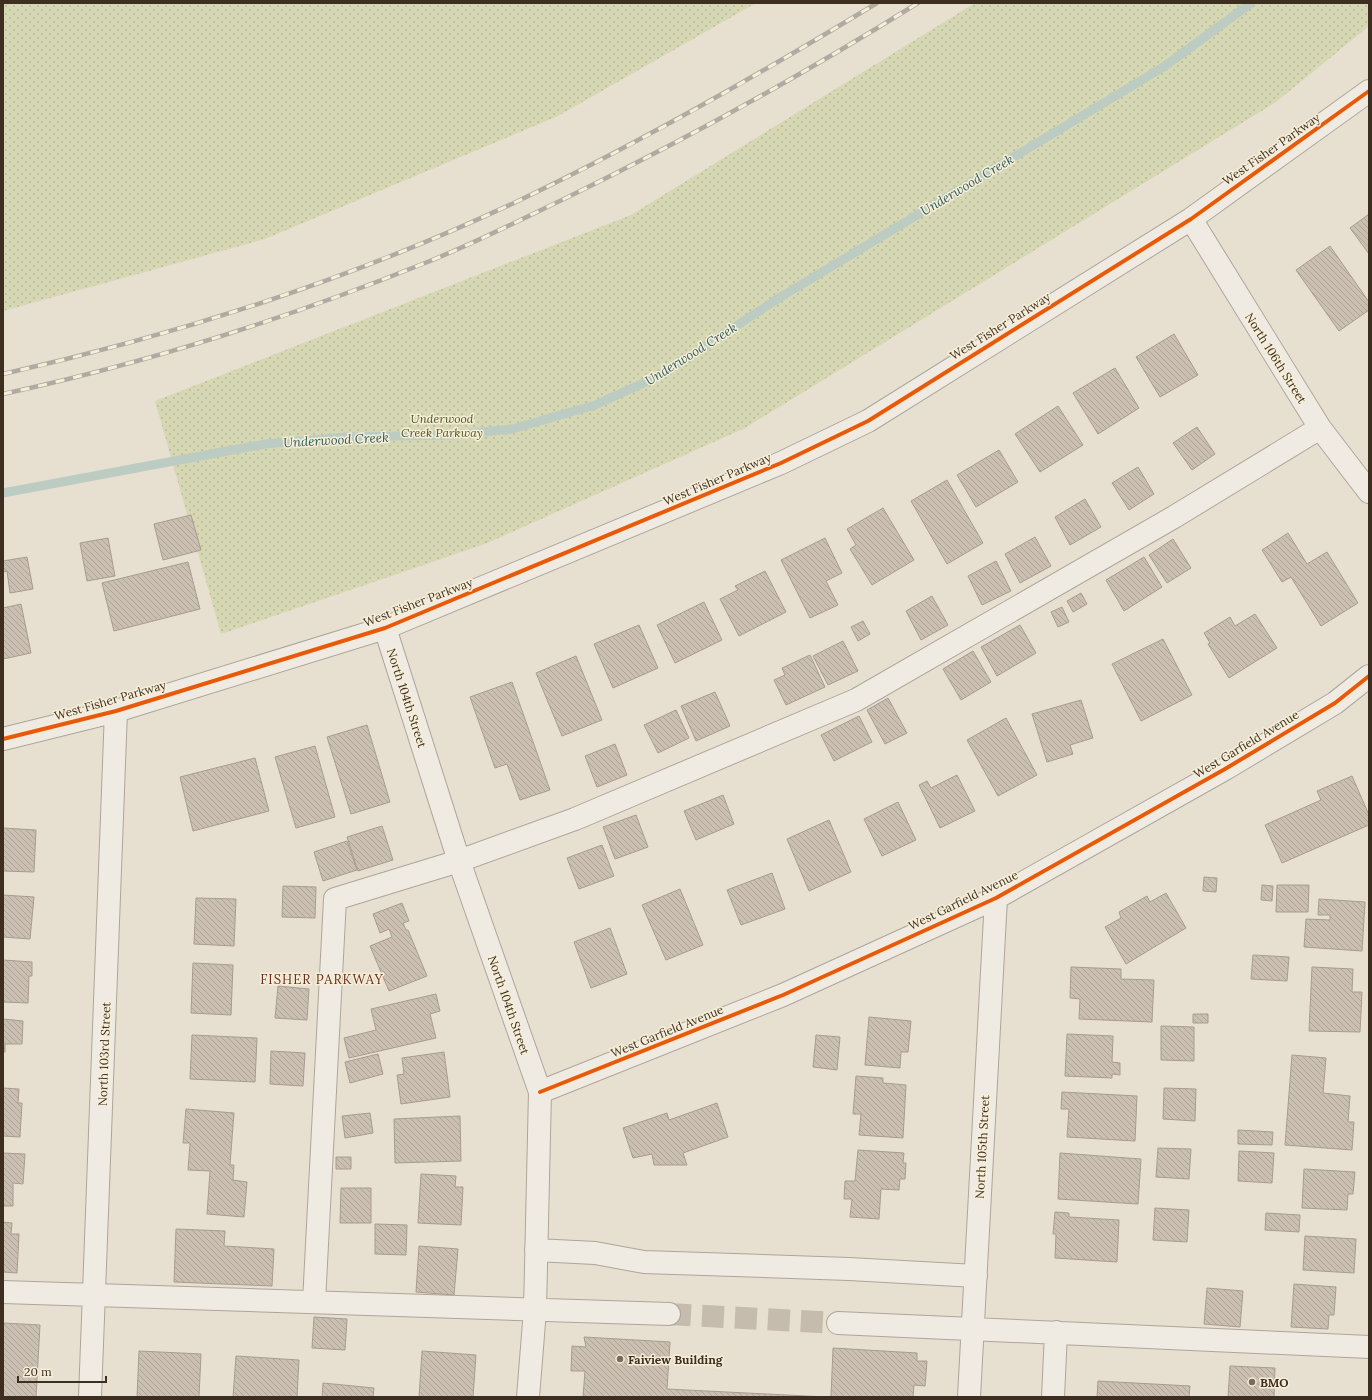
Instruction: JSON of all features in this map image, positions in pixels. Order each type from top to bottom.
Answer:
[{"type":"street","name":"West Fisher Parkway","points":[[3,739],[116,711],[385,628],[737,482],[868,421],[1191,218],[1369,91]]},
{"type":"street","name":"North 106th Street","points":[[1191,218],[1320,428],[1369,492]]},
{"type":"street","points":[[314,1302],[335,899],[459,861],[575,819],[856,700],[1167,521],[1320,428]]},
{"type":"street","name":"North 104th Street","points":[[385,628],[459,861],[540,1092],[535,1310],[528,1397]]},
{"type":"street","name":"West Garfield Avenue","points":[[540,1092],[783,995],[996,898],[1225,769],[1335,703],[1369,676]]},
{"type":"street","name":"North 103rd Street","points":[[90,1397],[116,711]]},
{"type":"street","name":"North 105th Street","points":[[969,1397],[996,898]]},
{"type":"street","points":[[536,1250],[595,1253],[644,1262],[849,1269],[976,1276]]},
{"type":"street","points":[[3,1292],[668,1314]]},
{"type":"street","points":[[838,1323],[1369,1347]]},
{"type":"street","points":[[1053,1397],[1056,1332]]},
{"type":"green space","points":[[3,3],[756,3],[558,116],[265,239],[3,311]]},
{"type":"green space","name":"Underwood Creek Parkway","points":[[975,3],[1369,3],[1369,26],[1276,102],[745,428],[485,544],[221,634],[155,401],[631,215]]},
{"type":"building","points":[[1369,214],[1369,254],[1350,228]]},
{"type":"building","points":[[1330,246],[1369,302],[1369,310],[1339,331],[1296,270]]},
{"type":"building","points":[[1174,334],[1198,375],[1160,397],[1136,357]]},
{"type":"building","points":[[1115,368],[1139,408],[1098,434],[1073,393]]},
{"type":"building","points":[[1058,406],[1083,445],[1040,472],[1015,434]]},
{"type":"building","points":[[1197,427],[1215,454],[1192,470],[1173,443]]},
{"type":"building","points":[[999,450],[1018,482],[976,507],[957,475]]},
{"type":"building","points":[[1138,467],[1154,494],[1129,510],[1112,483]]},
{"type":"building","points":[[947,480],[983,543],[947,564],[911,501]]},
{"type":"building","points":[[1085,499],[1101,527],[1070,545],[1055,517]]},
{"type":"building","points":[[883,508],[914,560],[872,585],[850,549],[856,545],[847,529]]},
{"type":"building","points":[[191,515],[201,550],[163,560],[154,524]]},
{"type":"building","points":[[1288,533],[1307,564],[1327,552],[1358,603],[1321,626],[1291,577],[1282,582],[1262,550]]},
{"type":"building","points":[[1035,537],[1051,566],[1020,583],[1005,554]]},
{"type":"building","points":[[108,538],[115,576],[87,581],[80,543]]},
{"type":"building","points":[[825,538],[842,573],[826,581],[838,605],[810,618],[781,560]]},
{"type":"building","points":[[1173,539],[1191,568],[1167,583],[1149,555]]},
{"type":"building","points":[[27,557],[33,589],[10,593],[7,571],[3,572],[3,561]]},
{"type":"building","points":[[1144,557],[1162,587],[1124,611],[1106,580]]},
{"type":"building","points":[[996,561],[1011,591],[982,605],[968,576]]},
{"type":"building","points":[[188,562],[200,609],[114,631],[102,583]]},
{"type":"building","points":[[765,571],[786,612],[739,636],[720,599],[738,590],[735,586]]},
{"type":"building","points":[[1081,593],[1087,604],[1073,612],[1067,601]]},
{"type":"building","points":[[932,596],[948,625],[921,640],[906,611]]},
{"type":"building","points":[[704,602],[722,640],[675,663],[657,625]]},
{"type":"building","points":[[21,604],[31,653],[3,659],[3,608]]},
{"type":"building","points":[[1062,607],[1069,622],[1058,627],[1051,612]]},
{"type":"building","points":[[1255,614],[1277,648],[1229,678],[1208,644],[1210,643],[1204,633],[1230,617],[1235,626]]},
{"type":"building","points":[[863,621],[870,634],[858,641],[851,627]]},
{"type":"building","points":[[639,625],[658,668],[613,688],[594,644]]},
{"type":"building","points":[[1020,625],[1036,653],[997,676],[981,647]]},
{"type":"building","points":[[1163,639],[1192,695],[1141,721],[1112,664]]},
{"type":"building","points":[[843,641],[858,671],[828,685],[813,656]]},
{"type":"building","points":[[973,651],[991,682],[961,700],[943,669]]},
{"type":"building","points":[[810,655],[825,687],[786,705],[774,680],[785,675],[782,668]]},
{"type":"building","points":[[576,656],[602,720],[562,736],[536,673]]},
{"type":"building","points":[[512,682],[550,790],[520,800],[507,764],[495,768],[470,697]]},
{"type":"building","points":[[715,692],[730,726],[696,741],[681,706]]},
{"type":"building","points":[[888,698],[907,733],[885,744],[867,710]]},
{"type":"building","points":[[1081,700],[1093,738],[1070,745],[1073,754],[1047,762],[1032,714]]},
{"type":"building","points":[[676,710],[689,738],[658,753],[644,725]]},
{"type":"building","points":[[859,716],[872,742],[834,761],[821,735]]},
{"type":"building","points":[[1006,718],[1037,775],[998,796],[967,740]]},
{"type":"building","points":[[367,725],[390,802],[351,814],[327,737]]},
{"type":"building","points":[[615,744],[627,775],[597,787],[585,756]]},
{"type":"building","points":[[315,746],[335,817],[296,828],[275,757]]},
{"type":"building","points":[[255,758],[269,811],[193,831],[180,777]]},
{"type":"building","points":[[957,775],[975,811],[940,828],[919,785],[927,781],[931,788]]},
{"type":"building","points":[[1352,776],[1369,815],[1369,825],[1282,863],[1265,825],[1321,800],[1317,791]]},
{"type":"building","points":[[723,795],[734,824],[696,840],[684,811]]},
{"type":"building","points":[[898,802],[916,840],[882,856],[864,819]]},
{"type":"building","points":[[636,815],[648,847],[615,859],[603,827]]},
{"type":"building","points":[[829,820],[851,872],[809,891],[787,839]]},
{"type":"building","points":[[382,826],[393,860],[358,871],[347,837]]},
{"type":"building","points":[[3,828],[36,830],[34,872],[3,871]]},
{"type":"building","points":[[347,841],[357,870],[323,881],[314,852]]},
{"type":"building","points":[[602,845],[614,876],[579,889],[567,858]]},
{"type":"building","points":[[772,873],[785,909],[741,925],[727,890]]},
{"type":"building","points":[[1204,877],[1217,878],[1216,892],[1203,891]]},
{"type":"building","points":[[1262,885],[1273,886],[1272,901],[1261,900]]},
{"type":"building","points":[[1277,885],[1309,885],[1308,912],[1276,912]]},
{"type":"building","points":[[283,886],[316,887],[315,918],[282,917]]},
{"type":"building","points":[[680,889],[703,945],[666,960],[642,905]]},
{"type":"building","points":[[1166,893],[1186,928],[1126,964],[1105,927],[1121,918],[1119,912],[1147,896],[1150,902]]},
{"type":"building","points":[[3,895],[34,897],[30,939],[3,937]]},
{"type":"building","points":[[196,898],[236,899],[234,946],[194,944]]},
{"type":"building","points":[[1319,899],[1365,902],[1362,951],[1304,947],[1306,919],[1330,920],[1330,915],[1318,915]]},
{"type":"building","points":[[402,903],[409,921],[403,923],[406,930],[408,930],[427,976],[389,991],[370,946],[392,937],[389,929],[380,933],[373,914]]},
{"type":"building","points":[[610,928],[627,974],[591,988],[574,942]]},
{"type":"building","points":[[1253,955],[1289,957],[1287,981],[1251,979]]},
{"type":"building","points":[[3,960],[32,962],[32,976],[29,976],[28,1003],[3,1002]]},
{"type":"building","points":[[193,963],[233,965],[231,1015],[191,1013]]},
{"type":"building","points":[[1071,967],[1121,969],[1121,979],[1154,980],[1152,1022],[1079,1019],[1080,999],[1070,998]]},
{"type":"building","points":[[1312,967],[1353,969],[1352,992],[1362,992],[1360,1032],[1309,1031]]},
{"type":"building","points":[[278,986],[309,989],[307,1020],[275,1018]]},
{"type":"building","points":[[436,994],[440,1011],[430,1014],[436,1038],[349,1058],[344,1038],[376,1030],[371,1009]]},
{"type":"building","points":[[1193,1014],[1208,1014],[1208,1023],[1193,1023]]},
{"type":"building","points":[[869,1017],[911,1021],[908,1052],[901,1052],[900,1068],[865,1065]]},
{"type":"building","points":[[3,1019],[23,1021],[22,1044],[5,1044],[5,1052],[3,1052]]},
{"type":"building","points":[[1161,1026],[1194,1027],[1194,1061],[1161,1060]]},
{"type":"building","points":[[1067,1034],[1113,1036],[1112,1062],[1120,1063],[1120,1075],[1112,1074],[1112,1078],[1065,1076]]},
{"type":"building","points":[[192,1035],[257,1038],[255,1082],[190,1079]]},
{"type":"building","points":[[816,1035],[840,1037],[837,1070],[813,1067]]},
{"type":"building","points":[[271,1051],[305,1053],[303,1086],[270,1084]]},
{"type":"building","points":[[444,1052],[450,1097],[401,1104],[397,1075],[404,1074],[402,1058]]},
{"type":"building","points":[[378,1054],[383,1074],[350,1083],[345,1062]]},
{"type":"building","points":[[1292,1055],[1326,1058],[1323,1093],[1350,1096],[1348,1122],[1354,1122],[1352,1150],[1285,1145]]},
{"type":"building","points":[[856,1076],[883,1078],[883,1083],[906,1085],[903,1138],[859,1135],[861,1114],[853,1114]]},
{"type":"building","points":[[3,1088],[19,1089],[18,1103],[22,1103],[20,1137],[3,1136]]},
{"type":"building","points":[[1164,1088],[1196,1089],[1195,1121],[1163,1119]]},
{"type":"building","points":[[1062,1092],[1137,1096],[1135,1141],[1067,1137],[1069,1109],[1061,1109]]},
{"type":"building","points":[[717,1103],[728,1137],[683,1153],[687,1165],[654,1165],[652,1154],[633,1158],[623,1128],[667,1113],[669,1120]]},
{"type":"building","points":[[186,1109],[234,1113],[230,1165],[234,1165],[233,1180],[247,1182],[244,1217],[207,1214],[210,1171],[188,1170],[190,1143],[183,1143]]},
{"type":"building","points":[[370,1113],[373,1133],[345,1138],[342,1116]]},
{"type":"building","points":[[460,1116],[461,1161],[395,1163],[394,1119]]},
{"type":"building","points":[[1238,1130],[1273,1132],[1272,1145],[1238,1144]]},
{"type":"building","points":[[1158,1148],[1191,1149],[1189,1179],[1156,1177]]},
{"type":"building","points":[[858,1150],[904,1153],[903,1163],[906,1163],[905,1179],[900,1179],[899,1190],[881,1189],[879,1219],[850,1217],[852,1199],[844,1199],[845,1181],[855,1181]]},
{"type":"building","points":[[1239,1151],[1274,1153],[1272,1183],[1238,1181]]},
{"type":"building","points":[[3,1153],[25,1154],[23,1184],[13,1183],[13,1206],[3,1206]]},
{"type":"building","points":[[1060,1153],[1141,1159],[1138,1204],[1058,1199]]},
{"type":"building","points":[[336,1157],[351,1157],[351,1169],[336,1169]]},
{"type":"building","points":[[1304,1169],[1355,1172],[1353,1194],[1348,1194],[1347,1210],[1302,1208]]},
{"type":"building","points":[[421,1174],[456,1176],[455,1187],[463,1187],[461,1225],[418,1223]]},
{"type":"building","points":[[341,1188],[371,1188],[371,1223],[340,1223]]},
{"type":"building","points":[[1155,1208],[1189,1210],[1187,1242],[1153,1240]]},
{"type":"building","points":[[1055,1212],[1069,1213],[1069,1217],[1119,1220],[1117,1262],[1055,1258],[1056,1234],[1053,1234]]},
{"type":"building","points":[[1266,1213],[1300,1215],[1299,1232],[1265,1230]]},
{"type":"building","points":[[3,1222],[12,1223],[11,1234],[19,1234],[17,1273],[3,1272]]},
{"type":"building","points":[[375,1224],[407,1225],[406,1255],[375,1254]]},
{"type":"building","points":[[176,1229],[225,1231],[224,1246],[274,1249],[272,1286],[174,1282]]},
{"type":"building","points":[[1305,1236],[1356,1239],[1354,1273],[1303,1270]]},
{"type":"building","points":[[419,1246],[458,1249],[454,1295],[416,1292]]},
{"type":"building","points":[[1294,1284],[1336,1287],[1334,1315],[1329,1315],[1328,1329],[1291,1327]]},
{"type":"building","points":[[1207,1288],[1243,1291],[1240,1327],[1204,1324]]},
{"type":"building","points":[[314,1317],[347,1319],[345,1350],[312,1348]]},
{"type":"building","points":[[3,1323],[40,1325],[36,1397],[3,1397]]},
{"type":"building","name":"Faiview Building","points":[[584,1337],[670,1342],[667,1389],[826,1397],[583,1397],[585,1371],[571,1371],[572,1346],[586,1347]]},
{"type":"building","points":[[833,1348],[917,1353],[917,1361],[927,1361],[925,1386],[914,1385],[913,1397],[831,1397]]},
{"type":"building","points":[[139,1351],[201,1354],[199,1397],[137,1397]]},
{"type":"building","points":[[422,1351],[476,1355],[473,1397],[419,1397]]},
{"type":"building","points":[[236,1356],[299,1360],[297,1397],[233,1397]]},
{"type":"building","name":"BMO","points":[[1230,1366],[1275,1368],[1274,1397],[1228,1397]]},
{"type":"building","points":[[1098,1381],[1190,1386],[1189,1397],[1097,1397]]},
{"type":"building","points":[[323,1383],[374,1388],[373,1397],[322,1397]]},
{"type":"waterway","name":"Underwood Creek","points":[[3,493],[265,444],[347,437],[451,435],[512,429],[595,405],[659,376],[779,298],[1165,66],[1251,3]]},
{"type":"tunnel","points":[[669,1314],[838,1323]]},
{"type":"railway","points":[[3,374],[68,359],[134,341],[264,302],[328,280],[455,230],[516,202],[654,132],[789,56],[877,3]]},
{"type":"railway","points":[[3,394],[57,382],[217,338],[322,302],[443,256],[496,232],[656,153],[745,105],[918,3]]},
{"type":"cycle path","points":[[3,739],[116,711],[385,628],[781,463],[868,421],[1191,219],[1369,91]]},
{"type":"cycle path","points":[[540,1092],[783,995],[996,898],[1225,769],[1335,703],[1369,676]]},
{"type":"place","name":"Faiview Building","points":[[620,1359]]},
{"type":"place","name":"BMO","points":[[1252,1382]]},
{"type":"district","name":"FISHER PARKWAY","points":[[322,979]]}]
